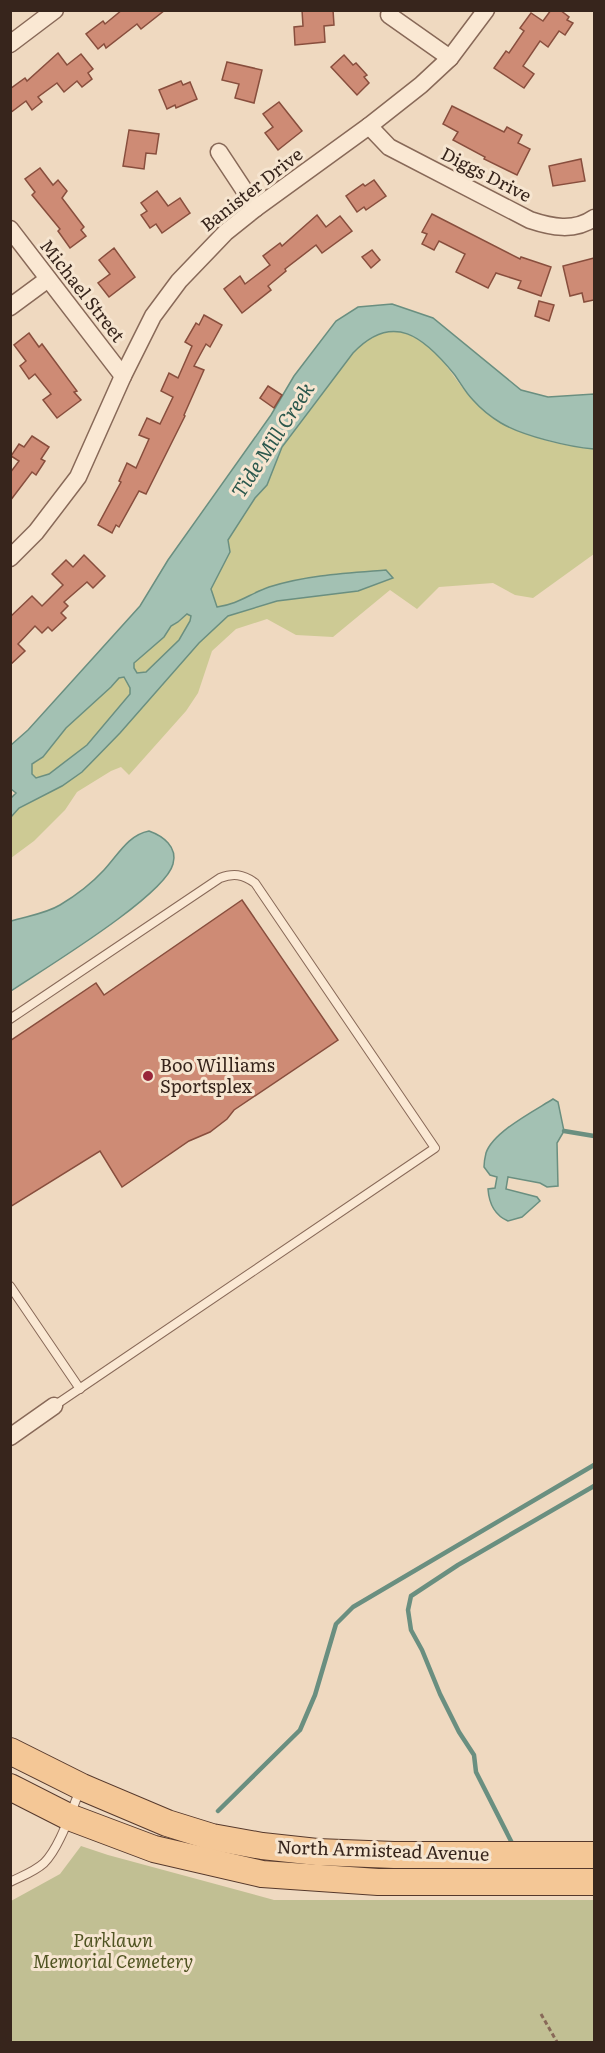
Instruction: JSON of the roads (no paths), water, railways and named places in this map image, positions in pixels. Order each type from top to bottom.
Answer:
[{"type":"main road","name":"North Armistead Avenue","points":[[10,1751],[82,1787],[183,1828],[262,1846],[317,1852],[394,1855],[594,1855]]},
{"type":"main road","name":"North Armistead Avenue","points":[[10,1787],[69,1817],[163,1852],[262,1874],[378,1882],[594,1882]]},
{"type":"street","points":[[10,44],[55,10]]},
{"type":"street","name":"Banister Drive","points":[[10,558],[36,532],[78,477],[123,376],[153,316],[179,281],[226,232],[421,85],[450,58],[486,10]]},
{"type":"street","points":[[389,15],[450,58]]},
{"type":"street","name":"Diggs Drive","points":[[369,126],[389,147],[530,220],[548,226],[567,228],[588,223],[594,218]]},
{"type":"street","points":[[219,152],[256,208]]},
{"type":"street","name":"Michael Street","points":[[10,229],[123,376]]},
{"type":"street","points":[[10,307],[48,279]]},
{"type":"street","points":[[10,1423],[54,1406]]},
{"type":"street","points":[[10,1437],[54,1406]]},
{"type":"lane","points":[[10,1020],[220,878],[234,874],[243,876],[255,883],[435,1148],[54,1406]]},
{"type":"lane","points":[[10,1286],[80,1389]]},
{"type":"lane","points":[[10,1882],[34,1871],[45,1862],[52,1852],[82,1787]]},
{"type":"water","name":"Tide Mill Creek","points":[[392,304],[433,318],[521,390],[548,397],[594,394],[594,449],[546,440],[501,423],[476,403],[431,349],[407,334],[395,331],[381,333],[368,340],[353,353],[282,447],[267,485],[255,498],[228,540],[230,552],[211,589],[217,607],[238,601],[269,587],[312,577],[386,570],[393,578],[358,591],[277,601],[228,616],[199,643],[120,733],[82,772],[62,786],[19,808],[11,817],[11,798],[16,793],[11,789],[11,745],[28,730],[140,606],[168,560],[271,415],[294,376],[336,321],[358,307]],"holes":[[[187,614],[191,616],[190,621],[179,640],[146,672],[137,673],[134,663],[164,637],[171,626]],[[124,677],[130,688],[130,694],[87,745],[49,774],[36,778],[32,774],[32,764],[43,757],[66,728],[119,678]]]},
{"type":"water","points":[[149,831],[164,839],[173,852],[173,864],[165,878],[149,894],[101,932],[11,991],[11,921],[48,911],[66,901],[99,875],[129,841]]},
{"type":"water","points":[[553,1099],[558,1102],[564,1131],[557,1143],[558,1186],[547,1187],[540,1183],[508,1177],[506,1189],[537,1197],[540,1201],[522,1217],[508,1221],[496,1212],[491,1204],[488,1189],[495,1188],[497,1177],[490,1175],[484,1167],[486,1153],[490,1145],[505,1130]]},
{"type":"waterway","points":[[564,1131],[594,1136]]},
{"type":"waterway","points":[[218,1811],[300,1730],[315,1695],[336,1624],[353,1607],[594,1465]]},
{"type":"waterway","points":[[513,1845],[476,1772],[474,1755],[459,1732],[411,1630],[408,1610],[411,1596],[458,1565],[594,1486]]},
{"type":"place","name":"Boo Williams Sportsplex","points":[[148,1076]]},
{"type":"park label","name":"Parklawn Memorial Cemetery","points":[[113,1951]]}]
